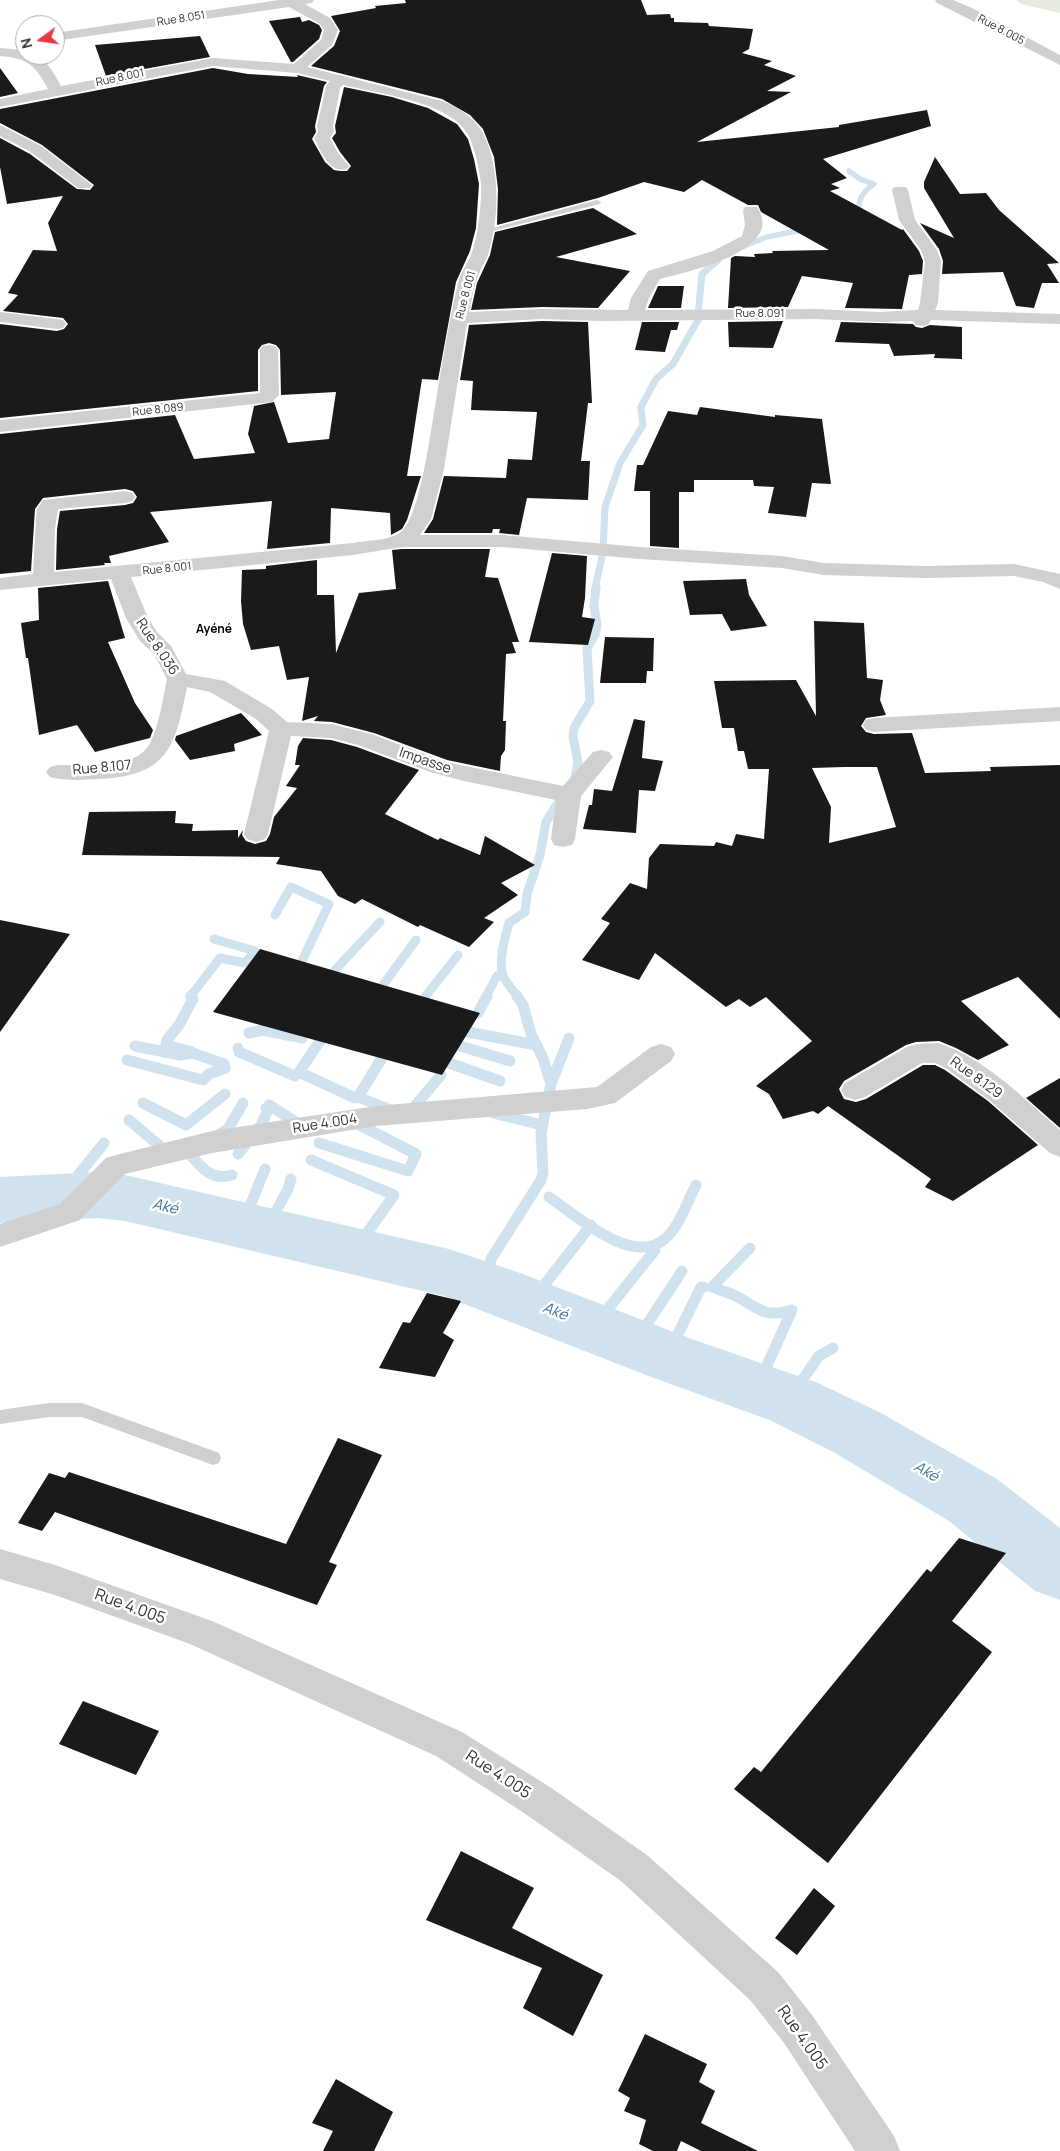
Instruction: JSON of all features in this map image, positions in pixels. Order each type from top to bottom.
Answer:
[{"type":"street","name":"Rue 8.051","points":[[65,36],[307,0]]},
{"type":"street","name":"Rue 8.005","points":[[942,0],[967,11],[1060,61]]},
{"type":"street","points":[[291,2],[325,21],[331,30],[327,42],[297,69]]},
{"type":"street","points":[[169,21],[177,34]]},
{"type":"street","points":[[0,41],[15,39]]},
{"type":"street","points":[[0,52],[27,55],[36,59],[56,91]]},
{"type":"street","name":"Rue 8.001","points":[[0,103],[179,66],[213,62],[297,69],[339,81],[369,86],[452,110],[474,131],[479,142],[489,184],[485,231],[480,250],[468,278],[459,318],[434,469],[421,519],[410,535],[402,541],[353,549],[118,574],[0,584]]},
{"type":"street","points":[[339,81],[332,86],[325,126],[326,132],[322,138],[341,166]]},
{"type":"street","points":[[0,130],[36,149],[84,185]]},
{"type":"street","points":[[900,190],[907,220],[929,250],[933,261],[929,303],[923,318]]},
{"type":"street","points":[[635,315],[640,298],[654,276],[691,266],[746,242],[754,227],[751,210]]},
{"type":"street","name":"Rue 8.091","points":[[459,318],[542,314],[601,316],[816,314],[923,318],[1060,319]]},
{"type":"street","points":[[0,318],[57,324]]},
{"type":"street","name":"Rue 8.089","points":[[0,426],[265,398],[270,395],[271,390],[268,373],[269,350]]},
{"type":"street","points":[[44,581],[45,529],[47,508],[50,504],[125,497]]},
{"type":"street","points":[[402,541],[503,541],[640,553],[782,562],[824,569],[925,572],[1014,570],[1049,577],[1060,583]]},
{"type":"street","name":"Rue 8.036","points":[[118,574],[136,618],[148,636],[163,651],[178,679],[217,686],[264,714],[282,729]]},
{"type":"street","name":"Rue 8.107","points":[[58,772],[116,770],[139,765],[156,752],[167,728],[178,679]]},
{"type":"street","points":[[874,725],[1060,714]]},
{"type":"street","points":[[256,834],[282,729]]},
{"type":"street","name":"Impasse","points":[[282,729],[332,731],[366,740],[446,770],[517,786],[569,795]]},
{"type":"street","points":[[563,839],[569,795],[601,757]]},
{"type":"street","name":"Rue 8.129","points":[[855,1090],[917,1054],[938,1053],[956,1060],[999,1093],[1060,1146]]},
{"type":"street","name":"Rue 4.004","points":[[0,1236],[70,1212],[116,1166],[212,1142],[376,1116],[587,1100],[605,1096],[661,1054]]},
{"type":"street","name":"Rue 4.005","points":[[0,1564],[55,1580],[200,1632],[449,1744],[537,1800],[634,1868],[764,1986],[798,2029],[879,2151]]},
{"type":"lane","points":[[485,231],[597,202]]},
{"type":"lane","points":[[0,1417],[49,1410],[82,1410],[213,1458]]},
{"type":"shaded area","points":[[1016,0],[1060,0],[1060,13],[1021,4]]},
{"type":"building","points":[[405,0],[641,0],[647,15],[670,14],[671,18],[674,18],[674,22],[708,23],[709,26],[753,29],[749,49],[742,53],[772,61],[764,65],[796,76],[767,91],[791,92],[697,142],[839,127],[839,125],[927,110],[931,126],[823,159],[847,178],[831,184],[840,188],[830,191],[903,229],[919,251],[923,261],[922,274],[909,275],[902,309],[845,308],[853,283],[802,276],[788,307],[728,308],[731,258],[735,256],[755,257],[754,254],[773,253],[772,251],[829,250],[761,212],[758,205],[748,205],[702,180],[684,192],[644,182],[598,198],[497,225],[498,189],[494,157],[483,129],[470,115],[442,99],[311,66],[334,46],[340,31],[331,16],[376,8],[375,6],[406,3]]},
{"type":"building","points":[[300,17],[302,22],[309,20],[319,25],[322,30],[319,39],[291,62],[269,21]]},
{"type":"building","points":[[200,36],[210,57],[106,76],[95,45]]},
{"type":"building","points":[[0,68],[18,93],[0,97]]},
{"type":"building","points":[[213,68],[248,74],[298,77],[297,75],[327,82],[324,86],[315,126],[316,132],[312,139],[325,162],[334,170],[347,171],[351,166],[332,138],[336,133],[335,126],[344,87],[392,97],[428,108],[457,124],[468,139],[479,184],[476,228],[470,251],[456,282],[438,380],[422,379],[407,476],[421,476],[407,520],[402,529],[391,535],[390,513],[331,508],[330,543],[267,549],[272,501],[150,512],[169,542],[109,556],[111,563],[104,563],[105,565],[56,570],[57,529],[60,511],[125,505],[133,503],[137,497],[133,491],[125,489],[43,498],[35,509],[31,571],[0,574],[0,434],[175,415],[194,459],[255,453],[248,434],[254,406],[274,402],[288,443],[329,439],[336,392],[281,395],[280,350],[276,345],[269,343],[262,345],[258,350],[258,391],[0,418],[0,324],[57,331],[64,329],[68,324],[63,318],[3,311],[18,295],[8,293],[33,250],[57,251],[48,223],[63,196],[7,204],[0,167],[0,138],[30,154],[77,189],[90,190],[94,185],[42,145],[0,123],[0,109]]},
{"type":"building","points":[[935,157],[960,194],[986,193],[999,210],[1059,263],[1047,264],[1059,283],[1042,283],[1034,308],[1016,306],[1003,272],[942,274],[943,261],[939,249],[920,223],[954,238],[924,188],[924,182]]},
{"type":"building","points":[[593,208],[637,234],[556,257],[630,271],[598,308],[542,307],[471,310],[477,283],[490,255],[495,232]]},
{"type":"building","points":[[658,286],[684,286],[681,308],[648,308]]},
{"type":"building","points":[[542,321],[588,322],[592,403],[588,403],[581,461],[590,461],[588,500],[527,498],[519,535],[499,533],[500,529],[493,529],[492,533],[424,533],[433,519],[444,476],[506,478],[508,459],[532,460],[537,412],[471,410],[473,381],[460,380],[469,325]]},
{"type":"building","points":[[783,321],[773,348],[729,347],[728,322]]},
{"type":"building","points":[[642,322],[679,322],[677,330],[671,330],[665,352],[635,350]]},
{"type":"building","points":[[841,322],[913,324],[916,327],[922,328],[930,325],[962,327],[962,359],[934,358],[935,354],[894,356],[889,344],[835,342]]},
{"type":"building","points":[[700,407],[775,417],[775,415],[822,419],[831,484],[812,483],[806,517],[768,513],[774,487],[754,486],[753,480],[694,480],[694,492],[679,492],[679,548],[650,546],[650,491],[634,491],[637,465],[643,465],[668,411],[697,415]]},
{"type":"building","points":[[490,549],[485,577],[498,578],[519,642],[512,642],[516,653],[506,654],[503,721],[506,721],[505,750],[501,756],[500,771],[447,760],[374,733],[332,722],[314,721],[318,716],[302,721],[309,677],[287,680],[279,646],[251,650],[243,624],[241,601],[242,570],[266,569],[266,566],[317,560],[317,595],[334,595],[336,653],[359,593],[396,589],[392,550]]},
{"type":"building","points":[[552,553],[587,556],[582,617],[595,619],[588,645],[529,642]]},
{"type":"building","points":[[746,579],[749,595],[767,626],[731,631],[722,614],[690,615],[683,581]]},
{"type":"building","points":[[108,581],[125,638],[108,642],[135,703],[153,730],[150,738],[95,752],[77,725],[39,735],[21,623],[39,620],[38,588]]},
{"type":"building","points":[[814,621],[864,623],[867,678],[883,680],[880,700],[886,715],[866,718],[861,726],[866,732],[874,734],[912,733],[925,773],[991,771],[990,767],[1060,765],[1060,1019],[1018,977],[961,1001],[1009,1045],[978,1060],[939,1041],[916,1042],[906,1045],[844,1081],[839,1089],[844,1099],[856,1102],[866,1099],[923,1065],[935,1065],[988,1101],[1038,1145],[953,1201],[925,1187],[931,1179],[828,1106],[818,1114],[813,1111],[783,1119],[769,1094],[756,1086],[812,1041],[766,997],[750,1007],[739,999],[726,1007],[655,953],[639,980],[582,960],[610,923],[601,919],[630,883],[647,889],[649,858],[660,844],[714,846],[716,842],[732,846],[736,834],[764,839],[769,769],[748,769],[744,751],[738,751],[734,728],[722,728],[714,681],[796,680],[816,716]],"holes":[[[877,767],[896,827],[829,843],[831,807],[812,768]]]},
{"type":"building","points":[[605,637],[654,638],[653,671],[647,671],[646,683],[600,683]]},
{"type":"building","points":[[241,713],[262,735],[234,744],[235,751],[190,760],[175,740],[176,736]]},
{"type":"building","points":[[634,719],[645,721],[642,758],[663,761],[655,791],[639,790],[636,833],[583,829],[589,805],[592,805],[594,789],[612,791]]},
{"type":"building","points":[[303,738],[331,740],[357,747],[419,770],[385,814],[438,840],[440,838],[480,855],[485,836],[535,865],[501,883],[518,895],[484,918],[494,922],[469,947],[420,925],[418,927],[362,899],[355,904],[338,896],[321,871],[276,864],[280,857],[82,855],[89,812],[176,811],[175,823],[193,824],[192,831],[238,830],[238,838],[243,830],[242,835],[246,841],[255,844],[266,841],[270,834],[274,817],[297,788],[286,786],[300,765],[295,765],[298,746]]},
{"type":"building","points":[[0,920],[70,934],[0,1032]]},
{"type":"building","points":[[260,949],[480,1013],[442,1075],[213,1012]]},
{"type":"building","points":[[1060,1078],[1060,1128],[1026,1098]]},
{"type":"building","points":[[427,1293],[461,1301],[443,1333],[454,1340],[435,1377],[379,1368],[403,1322],[410,1323]]},
{"type":"building","points":[[338,1438],[382,1455],[329,1562],[337,1565],[317,1605],[55,1512],[42,1531],[18,1523],[49,1473],[65,1478],[69,1472],[286,1544]]},
{"type":"building","points":[[959,1538],[1006,1553],[952,1621],[992,1652],[828,1863],[734,1789],[754,1767],[761,1772],[927,1569],[931,1572]]},
{"type":"building","points":[[83,1701],[159,1731],[136,1775],[59,1744]]},
{"type":"building","points":[[461,1851],[534,1888],[512,1928],[603,1975],[573,2036],[523,2008],[542,1968],[426,1920]]},
{"type":"building","points":[[814,1888],[835,1906],[797,1955],[775,1938]]},
{"type":"building","points":[[645,2034],[707,2064],[699,2082],[715,2091],[701,2123],[758,2151],[701,2151],[681,2141],[677,2151],[653,2151],[639,2144],[646,2120],[624,2111],[630,2098],[618,2091]]},
{"type":"building","points":[[336,2079],[393,2112],[374,2151],[323,2151],[333,2131],[312,2123]]},
{"type":"waterway","points":[[849,171],[860,179],[874,184],[861,197],[859,215],[857,217]]},
{"type":"waterway","points":[[737,249],[767,237],[801,230]]},
{"type":"waterway","points":[[717,261],[724,255]]},
{"type":"waterway","points":[[698,316],[702,274],[718,260]]},
{"type":"waterway","points":[[641,407],[656,379],[673,364],[698,320]]},
{"type":"waterway","points":[[603,550],[605,507],[620,463],[643,425],[641,409]]},
{"type":"waterway","points":[[595,588],[603,553]]},
{"type":"waterway","points":[[574,783],[578,762],[573,737],[574,728],[590,701],[587,648],[595,635],[597,625],[594,606],[596,587]]},
{"type":"waterway","points":[[518,997],[504,978],[502,972],[501,958],[504,943],[509,923],[525,912],[527,894],[540,855],[546,822],[561,798]]},
{"type":"waterway","points":[[275,915],[291,887],[329,904],[302,961]]},
{"type":"waterway","points":[[334,971],[380,922]]},
{"type":"waterway","points":[[190,997],[220,958],[245,963],[255,951],[214,939]]},
{"type":"waterway","points":[[383,985],[416,940]]},
{"type":"waterway","points":[[425,997],[458,955]]},
{"type":"waterway","points":[[486,997],[497,976]]},
{"type":"waterway","points":[[191,996],[193,999],[179,1025],[167,1040],[166,1045],[192,1052]]},
{"type":"waterway","points":[[478,1013],[487,996]]},
{"type":"waterway","points":[[517,996],[523,1005],[531,1034],[543,1058],[551,1084]]},
{"type":"waterway","points":[[249,1033],[263,1030],[302,1038]]},
{"type":"waterway","points":[[468,1032],[531,1044]]},
{"type":"waterway","points":[[551,1084],[569,1038]]},
{"type":"waterway","points":[[320,1041],[299,1072],[355,1098]]},
{"type":"waterway","points":[[127,1060],[203,1080],[209,1074],[225,1068],[224,1064],[193,1053],[180,1055],[135,1046]]},
{"type":"waterway","points":[[460,1046],[510,1061]]},
{"type":"waterway","points":[[238,1048],[239,1052],[295,1076]]},
{"type":"waterway","points":[[382,1058],[358,1097],[391,1110]]},
{"type":"waterway","points":[[449,1063],[500,1081]]},
{"type":"waterway","points":[[410,1112],[441,1075]]},
{"type":"waterway","points":[[485,1282],[491,1259],[541,1180],[543,1173],[541,1133],[551,1084]]},
{"type":"waterway","points":[[143,1103],[186,1125],[225,1094]]},
{"type":"waterway","points":[[218,1135],[228,1129],[243,1103]]},
{"type":"waterway","points":[[269,1105],[302,1126]]},
{"type":"waterway","points":[[238,1154],[261,1125],[268,1110],[266,1108]]},
{"type":"waterway","points":[[493,1113],[538,1124]]},
{"type":"waterway","points":[[129,1120],[161,1147],[153,1152]]},
{"type":"waterway","points":[[319,1143],[408,1171],[416,1154],[354,1122]]},
{"type":"waterway","points":[[72,1183],[104,1143]]},
{"type":"waterway","points":[[191,1155],[199,1165],[214,1175],[232,1175]]},
{"type":"waterway","points":[[311,1160],[394,1195],[365,1236]]},
{"type":"waterway","points":[[248,1211],[265,1169]]},
{"type":"waterway","points":[[273,1217],[288,1189],[291,1179]]},
{"type":"waterway","points":[[590,1226],[622,1243],[638,1247],[653,1246],[671,1233],[696,1185]]},
{"type":"waterway","name":"Aké","points":[[0,1200],[98,1195],[125,1198],[449,1273],[498,1290],[669,1357],[795,1402],[858,1433],[973,1500],[1060,1569]]},
{"type":"waterway","points":[[549,1197],[590,1226]]},
{"type":"waterway","points":[[538,1293],[590,1226]]},
{"type":"waterway","points":[[750,1248],[712,1287],[734,1295],[767,1312],[774,1313],[792,1310],[764,1372]]},
{"type":"waterway","points":[[603,1315],[655,1250]]},
{"type":"waterway","points":[[644,1329],[682,1271]]},
{"type":"waterway","points":[[675,1340],[701,1287],[703,1287]]},
{"type":"waterway","points":[[798,1386],[819,1356],[833,1348]]},
{"type":"district","name":"Ayéné","points":[[214,630]]}]
